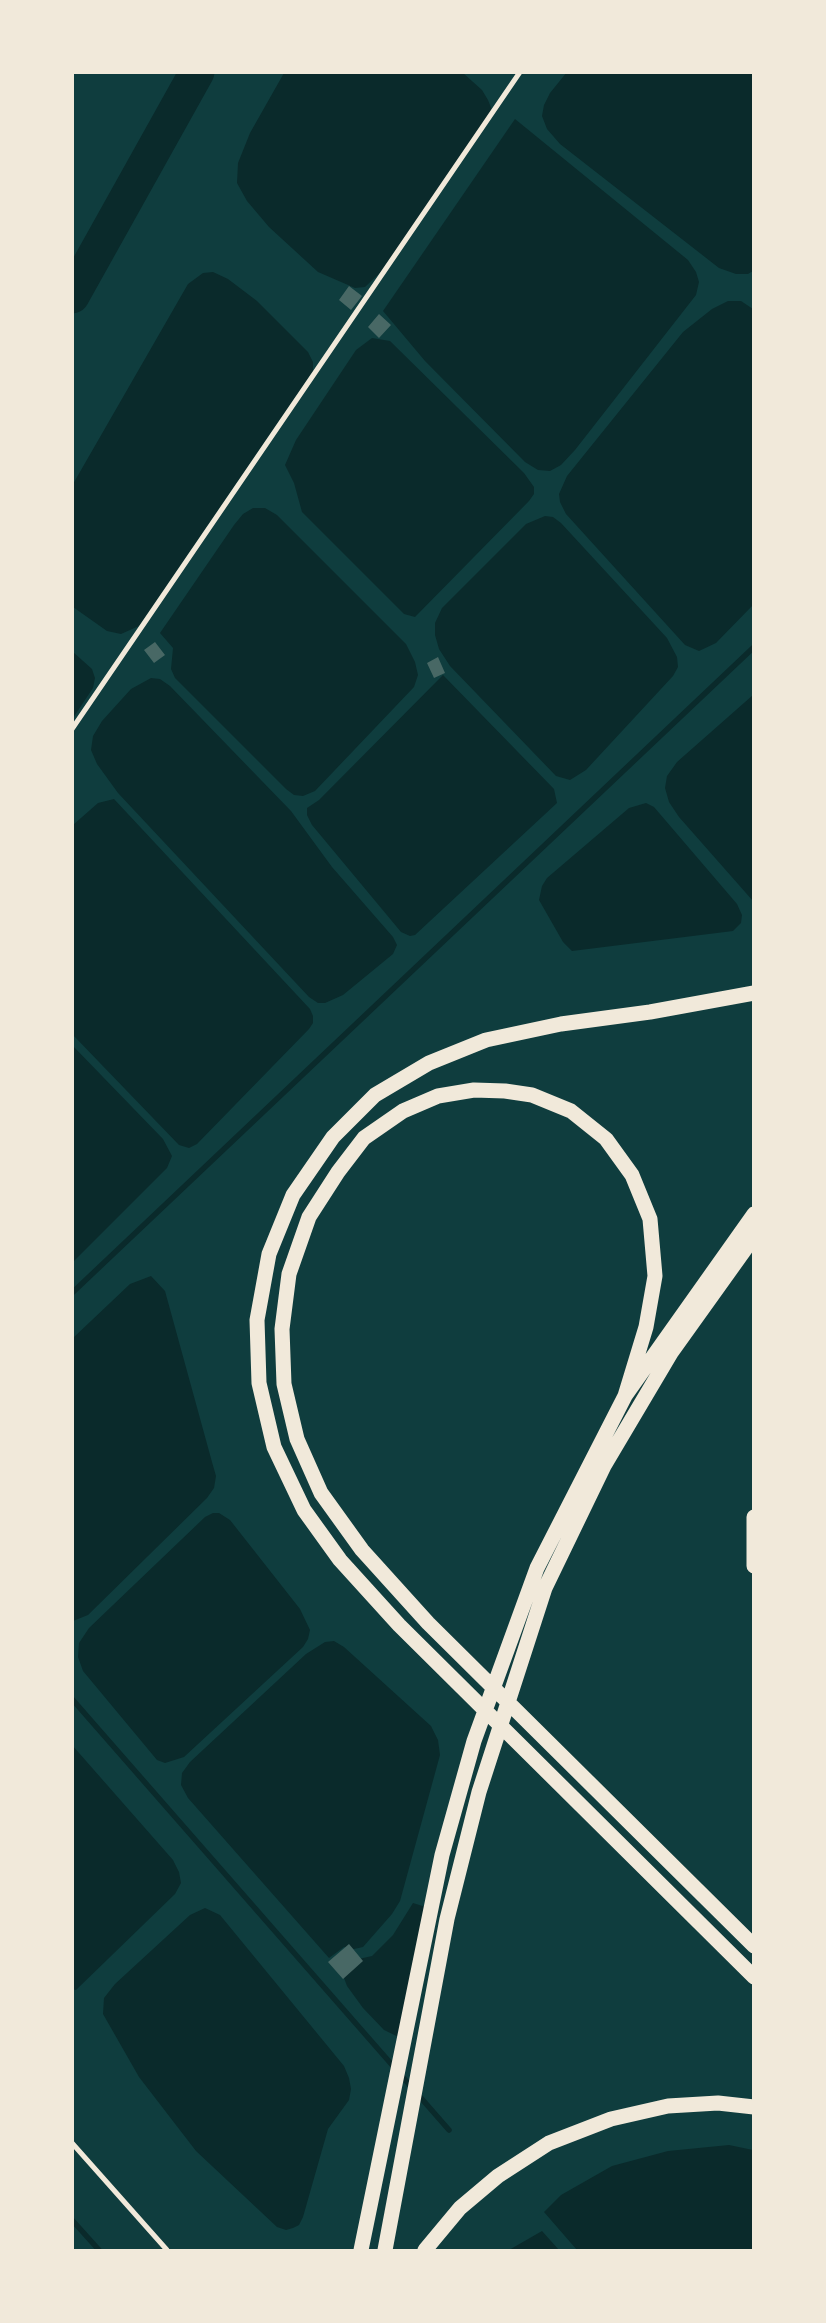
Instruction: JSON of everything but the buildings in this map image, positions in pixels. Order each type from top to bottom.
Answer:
[{"type":"highway","points":[[754,993],[742,997],[650,1012],[561,1024],[486,1040],[429,1063],[375,1095],[333,1136],[293,1195],[269,1254],[257,1320],[259,1383],[274,1447],[304,1510],[340,1560],[399,1625],[754,1977]]},
{"type":"highway","points":[[625,1396],[646,1327],[655,1276],[650,1219],[632,1175],[606,1139],[571,1111],[532,1095],[505,1091],[474,1090],[438,1096],[404,1111],[364,1138],[338,1172],[310,1217],[288,1274],[282,1329],[284,1384],[297,1440],[321,1493],[362,1550],[428,1623],[754,1946]]},
{"type":"highway","points":[[362,2250],[368,2210],[442,1856],[474,1741],[537,1568],[625,1396],[750,1217]]},
{"type":"highway","points":[[384,2250],[447,1919],[479,1792],[545,1588],[604,1466],[671,1353],[754,1237]]},
{"type":"highway","points":[[754,1517],[754,1566]]},
{"type":"highway","points":[[426,2250],[460,2208],[498,2176],[549,2143],[611,2119],[668,2106],[718,2103],[754,2107]]},
{"type":"street","points":[[72,728],[520,72]]},
{"type":"street","points":[[72,2143],[167,2250]]},
{"type":"water","points":[[567,72],[753,73],[753,271],[748,274],[736,274],[719,268],[560,144],[547,129],[542,116],[544,105],[550,93]]},
{"type":"water","points":[[284,73],[463,73],[482,90],[492,110],[382,271],[365,287],[355,288],[318,272],[269,227],[247,201],[237,183],[238,163],[250,133]]},
{"type":"water","points":[[515,119],[688,260],[696,272],[699,282],[696,295],[575,450],[561,465],[550,471],[538,470],[525,462],[425,361],[383,311]]},
{"type":"water","points":[[213,272],[228,279],[257,301],[308,352],[313,362],[313,371],[139,626],[121,634],[107,631],[73,607],[73,484],[188,284],[203,273]]},
{"type":"water","points":[[728,301],[741,301],[753,309],[753,605],[716,643],[699,651],[685,645],[566,514],[560,502],[559,494],[567,476],[683,332],[712,309]]},
{"type":"water","points":[[372,338],[390,341],[524,473],[534,487],[534,494],[529,501],[415,617],[404,614],[302,512],[294,483],[285,465],[296,440],[356,350]]},
{"type":"water","points":[[253,508],[265,508],[277,515],[406,644],[415,662],[418,675],[414,687],[315,791],[303,796],[294,795],[286,789],[175,678],[171,669],[173,648],[160,633],[234,525],[243,514]]},
{"type":"water","points":[[545,516],[553,517],[561,523],[667,638],[677,657],[678,667],[673,676],[586,770],[570,780],[556,776],[450,666],[439,649],[435,635],[435,623],[442,608],[526,524]]},
{"type":"water","points":[[73,652],[92,669],[95,678],[93,688],[73,718]]},
{"type":"water","points":[[443,675],[554,789],[557,803],[415,935],[410,936],[401,932],[312,825],[307,815],[307,808],[319,800]]},
{"type":"water","points":[[151,678],[160,679],[170,686],[291,811],[332,867],[393,937],[397,945],[393,954],[343,995],[325,1003],[318,1003],[309,997],[118,793],[97,764],[91,750],[93,736],[102,721],[131,689]]},
{"type":"water","points":[[753,695],[753,901],[679,817],[669,802],[665,788],[667,776],[677,762]]},
{"type":"water","points":[[114,799],[310,1009],[313,1016],[313,1023],[309,1029],[197,1144],[189,1148],[179,1145],[73,1035],[73,825],[98,803]]},
{"type":"water","points":[[646,803],[654,807],[737,904],[742,915],[741,923],[733,931],[572,951],[563,942],[539,900],[542,886],[547,878],[629,808]]},
{"type":"water","points":[[73,1046],[163,1139],[172,1156],[167,1168],[73,1262]]},
{"type":"water","points":[[151,1276],[165,1291],[216,1476],[214,1488],[207,1498],[88,1615],[73,1621],[73,1338],[130,1284]]},
{"type":"water","points":[[213,1513],[219,1513],[230,1520],[300,1609],[310,1630],[308,1639],[303,1647],[184,1757],[165,1763],[157,1760],[83,1671],[78,1657],[79,1643],[89,1628],[205,1517]]},
{"type":"water","points":[[334,1641],[344,1647],[431,1726],[438,1740],[440,1755],[400,1901],[392,1914],[363,1947],[354,1949],[344,1947],[329,1958],[188,1798],[181,1785],[182,1773],[190,1762],[306,1654],[325,1642]]},
{"type":"water","points":[[72,1745],[173,1860],[179,1872],[181,1883],[175,1894],[76,1990],[72,1989]]},
{"type":"water","points":[[413,1903],[435,1910],[409,2042],[384,2030],[363,2008],[347,1986],[341,1970],[350,1961],[372,1956],[393,1935]]},
{"type":"water","points":[[205,1908],[220,1915],[344,2066],[349,2078],[351,2089],[349,2100],[328,2129],[303,2217],[299,2225],[286,2230],[277,2227],[196,2151],[139,2077],[103,2014],[104,1998],[115,1984],[190,1915]]},
{"type":"water","points":[[729,2145],[753,2150],[753,2250],[577,2250],[544,2212],[561,2195],[612,2166],[668,2151]]},
{"type":"water","points":[[542,2231],[559,2250],[509,2250]]},
{"type":"waterway","points":[[72,296],[197,72]]},
{"type":"waterway","points":[[72,1293],[754,647]]},
{"type":"waterway","points":[[72,1699],[449,2130]]},
{"type":"waterway","points":[[72,2220],[99,2250]]}]
